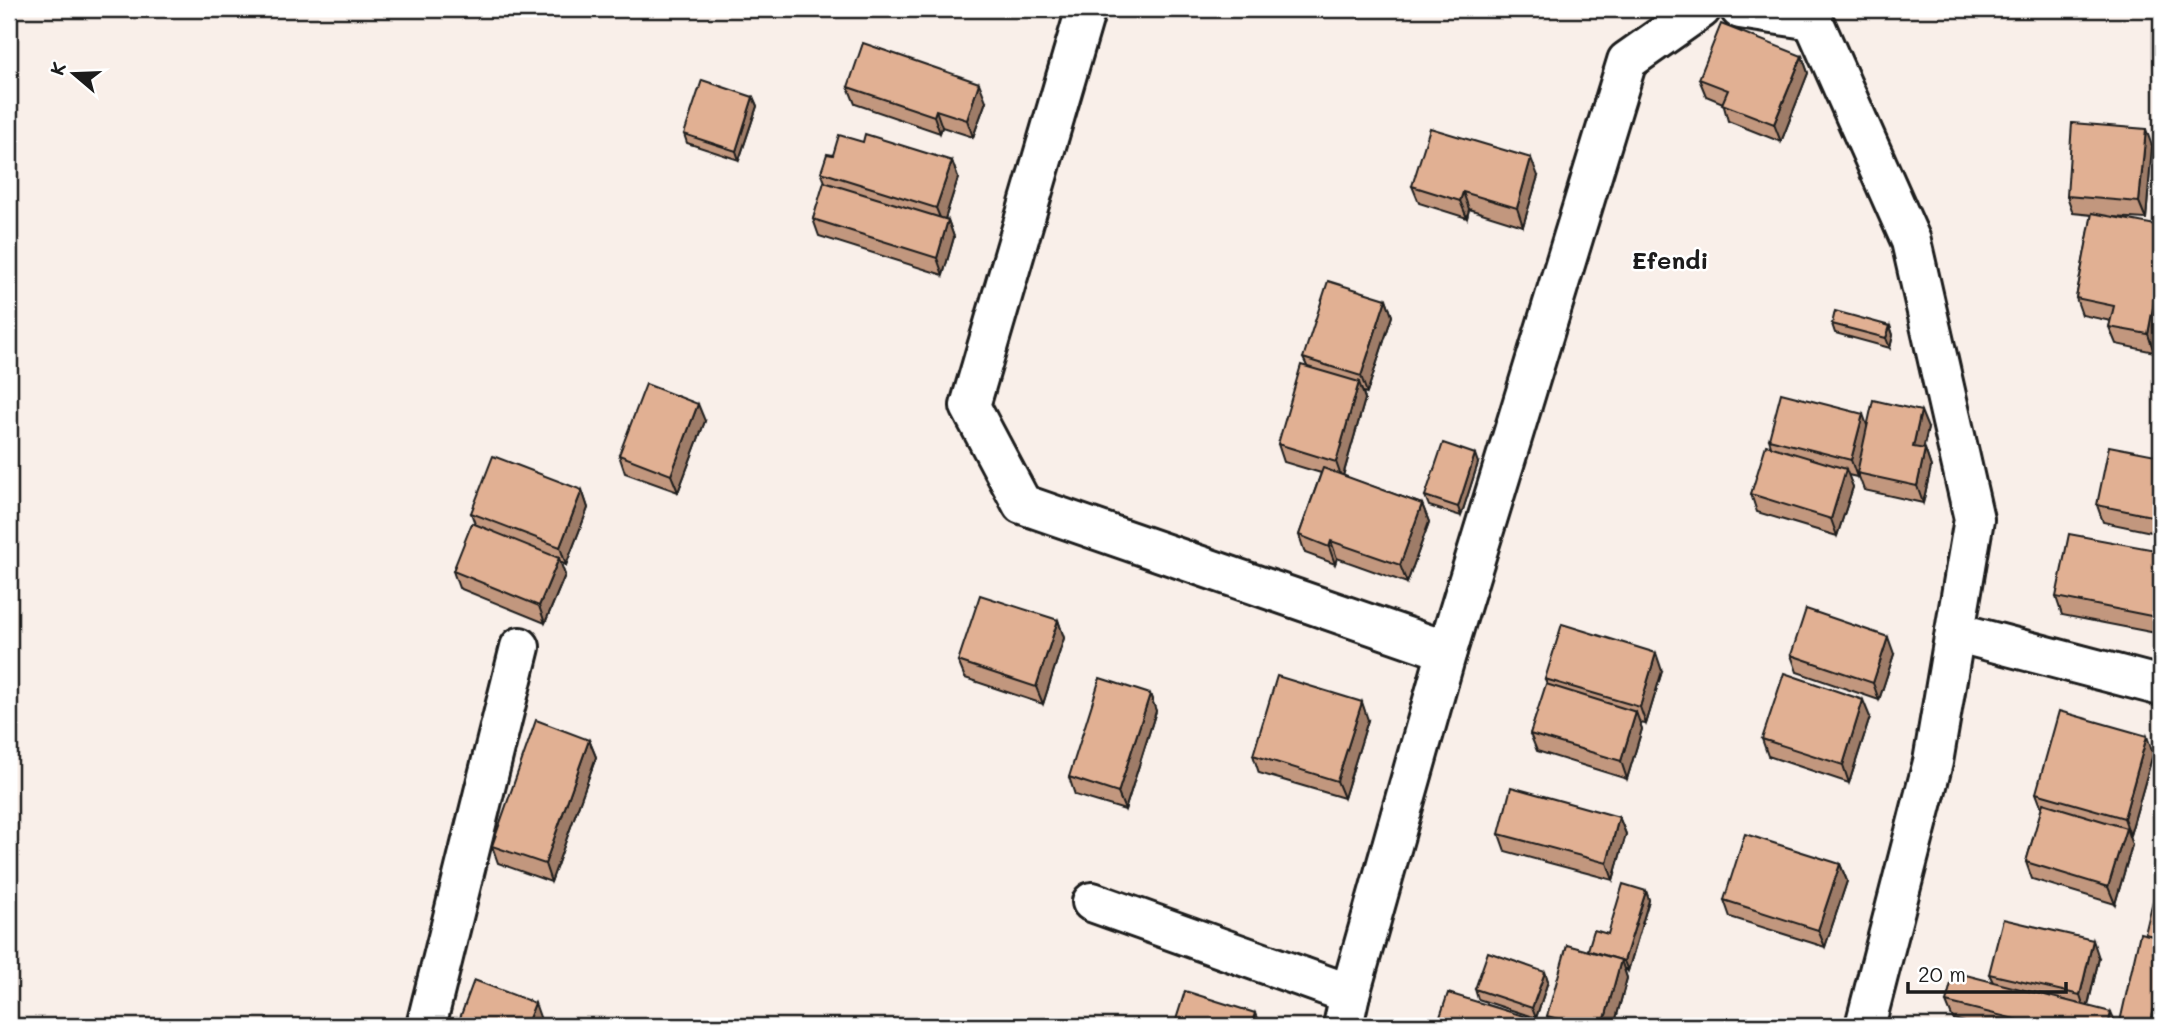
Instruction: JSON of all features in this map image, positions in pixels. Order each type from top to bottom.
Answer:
[{"type":"street","points":[[1086,9],[970,406],[1021,504],[1447,652]]},
{"type":"street","points":[[1092,902],[1347,1010],[1447,652],[1627,61],[1701,9]]},
{"type":"street","points":[[1740,9],[1811,15],[1911,242],[1974,519],[1933,762],[1865,1026]]},
{"type":"street","points":[[1955,632],[2161,686]]},
{"type":"street","points":[[426,1026],[520,647]]},
{"type":"building","points":[[1721,24],[1802,56],[1774,124],[1722,104],[1728,90],[1699,79]]},
{"type":"building","points":[[863,43],[979,83],[967,120],[936,110],[934,116],[848,87]]},
{"type":"building","points":[[702,80],[753,97],[736,151],[684,134]]},
{"type":"building","points":[[2072,123],[2146,129],[2139,202],[2067,196]]},
{"type":"building","points":[[1430,128],[1531,158],[1517,208],[1463,192],[1460,201],[1412,186]]},
{"type":"building","points":[[865,134],[952,161],[936,208],[821,172],[827,154],[833,155],[839,135],[863,142]]},
{"type":"building","points":[[824,182],[948,220],[937,258],[813,219]]},
{"type":"building","points":[[2092,213],[2161,226],[2161,265],[2148,334],[2109,327],[2114,306],[2076,298]]},
{"type":"building","points":[[1328,281],[1386,299],[1361,376],[1303,358]]},
{"type":"building","points":[[1835,311],[1890,326],[1886,338],[1832,324]]},
{"type":"building","points":[[1301,365],[1359,382],[1336,462],[1278,444]]},
{"type":"building","points":[[646,384],[698,404],[671,475],[619,455]]},
{"type":"building","points":[[1781,393],[1863,414],[1851,460],[1769,439]]},
{"type":"building","points":[[1873,400],[1921,411],[1913,447],[1925,449],[1917,486],[1857,473]]},
{"type":"building","points":[[1443,443],[1475,454],[1458,507],[1425,496]]},
{"type":"building","points":[[1766,445],[1846,469],[1831,519],[1751,494]]},
{"type":"building","points":[[2109,446],[2161,456],[2161,518],[2097,505]]},
{"type":"building","points":[[493,456],[582,490],[560,547],[471,513]]},
{"type":"building","points":[[1323,468],[1422,504],[1400,565],[1331,541],[1329,547],[1299,535]]},
{"type":"building","points":[[472,523],[559,558],[539,606],[453,571]]},
{"type":"building","points":[[2069,534],[2161,551],[2161,618],[2056,597]]},
{"type":"building","points":[[980,595],[1058,620],[1036,687],[958,661]]},
{"type":"building","points":[[1806,609],[1888,637],[1873,683],[1791,655]]},
{"type":"building","points":[[1562,624],[1656,653],[1640,707],[1545,679]]},
{"type":"building","points":[[1784,673],[1863,700],[1843,765],[1762,739]]},
{"type":"building","points":[[1277,676],[1362,702],[1337,781],[1253,755]]},
{"type":"building","points":[[1100,678],[1150,694],[1118,793],[1069,777]]},
{"type":"building","points":[[1546,684],[1636,712],[1621,761],[1530,734]]},
{"type":"building","points":[[2059,711],[2147,736],[2124,818],[2036,793]]},
{"type":"building","points":[[536,720],[589,740],[545,864],[492,846]]},
{"type":"building","points":[[1511,787],[1619,817],[1607,863],[1499,834]]},
{"type":"building","points":[[2043,803],[2126,828],[2108,887],[2026,862]]},
{"type":"building","points":[[1745,834],[1840,864],[1818,930],[1724,900]]},
{"type":"building","points":[[2161,867],[2161,938],[2145,934]]},
{"type":"building","points":[[1623,884],[1646,891],[1624,961],[1588,950],[1594,930],[1608,934]]},
{"type":"building","points":[[2003,919],[2093,940],[2080,995],[1989,974]]},
{"type":"building","points":[[2140,933],[2161,938],[2161,978],[2150,1026],[2119,1026]]},
{"type":"building","points":[[1567,945],[1621,960],[1603,1026],[1585,1026],[1547,1016]]},
{"type":"building","points":[[1488,952],[1545,972],[1532,1008],[1475,989]]},
{"type":"building","points":[[1954,972],[2111,1012],[2108,1026],[2043,1026],[1946,1002]]},
{"type":"building","points":[[474,980],[535,1003],[526,1026],[457,1026]]},
{"type":"building","points":[[1185,991],[1255,1013],[1251,1026],[1174,1026]]},
{"type":"building","points":[[1448,993],[1556,1026],[1437,1026]]},
{"type":"district","name":"Efendi","points":[[1670,259]]}]
